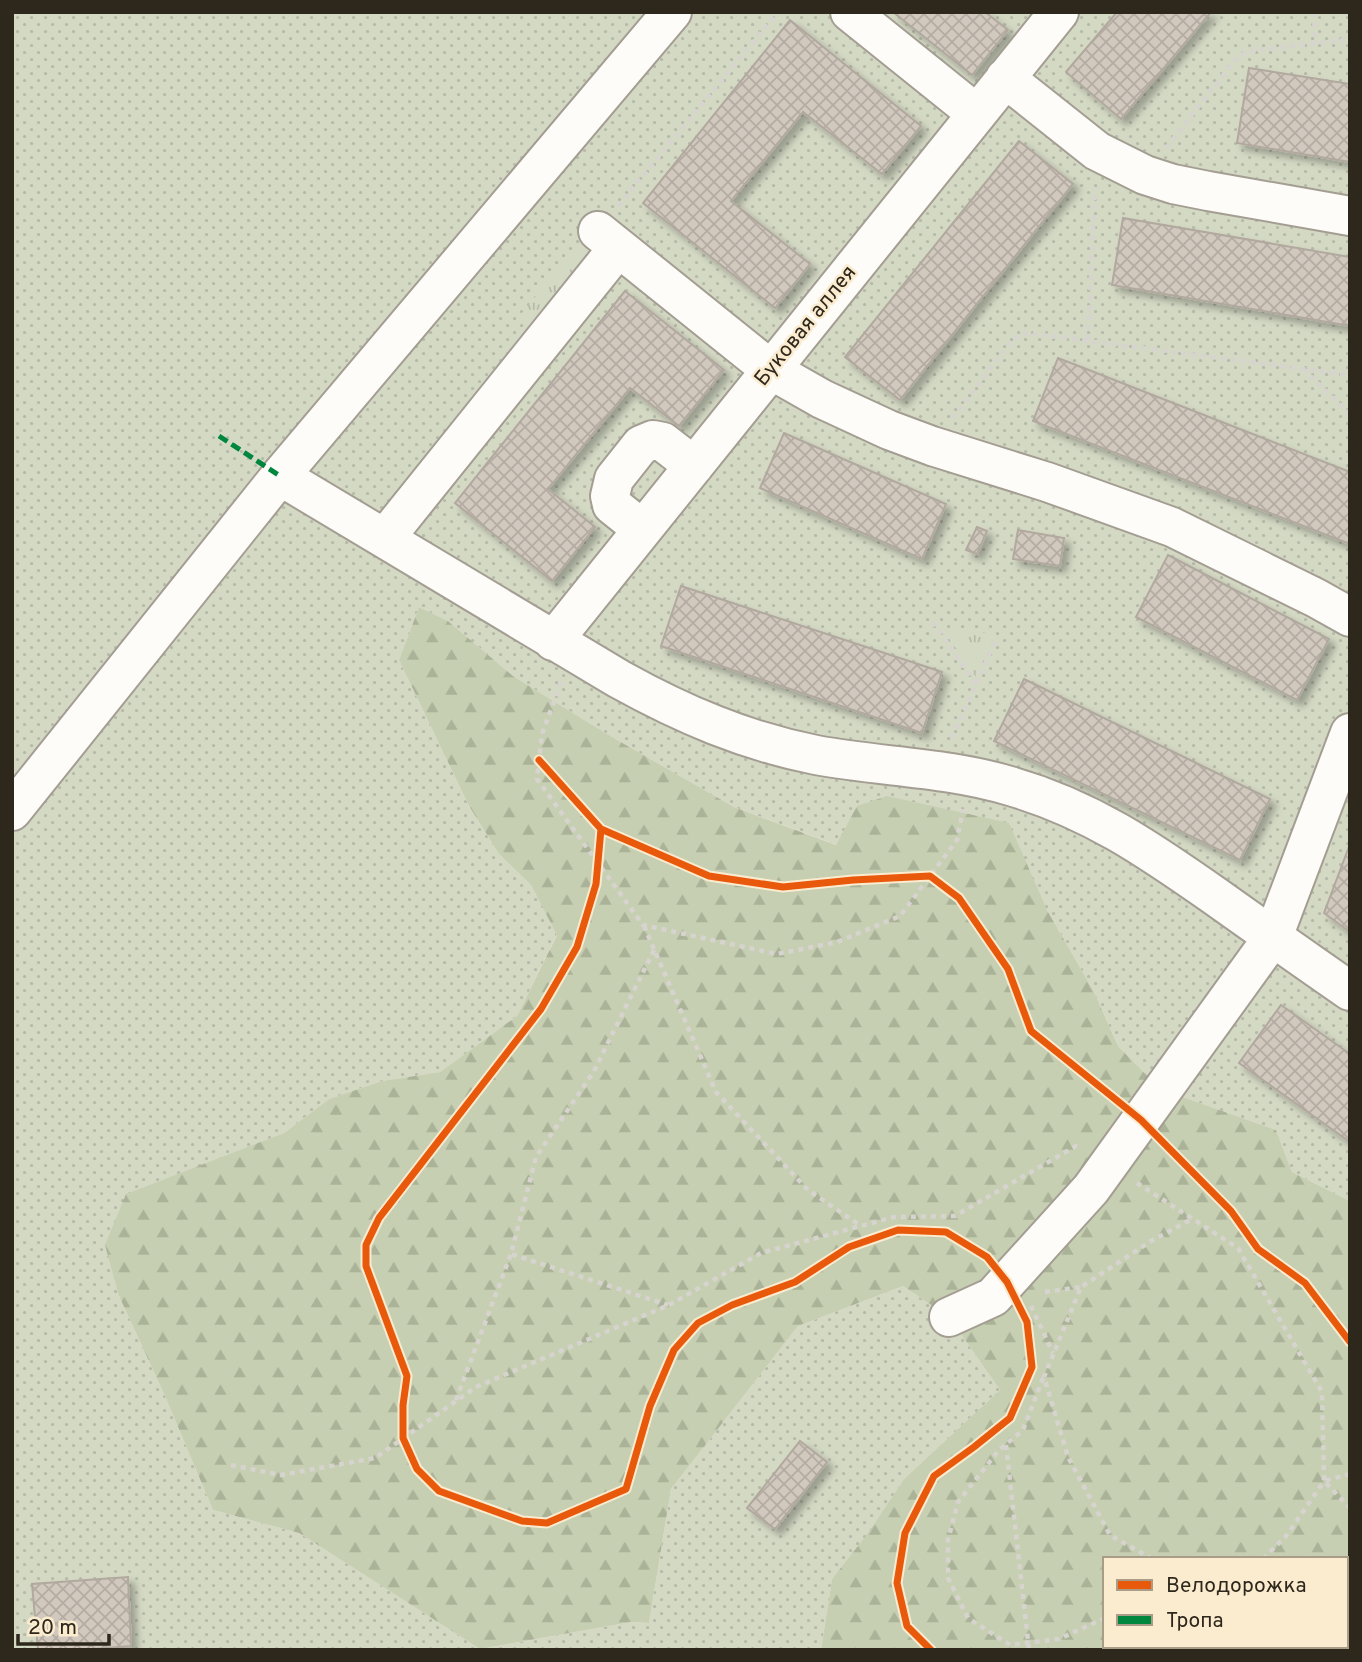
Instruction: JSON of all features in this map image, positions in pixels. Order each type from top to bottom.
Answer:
[{"type":"lane","points":[[12,811],[280,475],[672,12]]},
{"type":"lane","points":[[850,12],[977,114]]},
{"type":"lane","name":"Буковая аллея","points":[[562,646],[642,529],[1059,12]]},
{"type":"lane","points":[[1005,78],[1097,151],[1146,175],[1173,184],[1350,216]]},
{"type":"lane","points":[[385,538],[608,239],[771,370],[822,399],[932,446],[1047,482],[1172,527],[1350,617]]},
{"type":"lane","points":[[642,529],[612,505],[610,496],[614,479],[641,445],[653,440],[663,442],[694,466]]},
{"type":"lane","points":[[280,475],[562,646],[656,700],[700,720],[730,732],[819,755],[954,773],[1012,786],[1087,815],[1157,856],[1350,992]]},
{"type":"lane","points":[[949,1317],[993,1297],[1091,1189],[1273,937],[1350,733]]},
{"type":"path","points":[[608,239],[778,12]]},
{"type":"path","points":[[1314,12],[1315,43]]},
{"type":"path","points":[[1146,175],[1235,60],[1244,53],[1350,39]]},
{"type":"path","points":[[1088,340],[1097,151]]},
{"type":"path","points":[[932,446],[1012,340],[1027,333],[1350,375]]},
{"type":"path","points":[[1302,369],[1350,414]]},
{"type":"path","points":[[933,622],[976,684]]},
{"type":"path","points":[[643,925],[777,954],[837,942],[900,916],[957,840],[954,773],[976,684],[997,636]]},
{"type":"path","points":[[562,646],[542,734],[537,779],[643,925],[716,1092],[808,1191],[861,1226]]},
{"type":"path","points":[[539,760],[548,769]]},
{"type":"path","points":[[597,874],[599,852]]},
{"type":"path","points":[[917,877],[930,876],[940,883]]},
{"type":"path","points":[[455,1402],[512,1254],[536,1157],[594,1071],[654,950]]},
{"type":"path","points":[[231,1465],[281,1475],[375,1458],[476,1387],[668,1306],[761,1253],[894,1217],[955,1216],[1076,1146],[1238,1248],[1322,1392],[1324,1481],[1287,1535],[1265,1557]]},
{"type":"path","points":[[1103,1619],[1059,1639],[1010,1645],[968,1618],[948,1578],[948,1540],[958,1502],[999,1450],[1023,1430],[1081,1287],[1151,1241],[1193,1219]]},
{"type":"path","points":[[512,1254],[668,1306]]},
{"type":"path","points":[[1014,1274],[1053,1353]]},
{"type":"path","points":[[1044,1377],[1068,1457],[1110,1535],[1148,1557]]},
{"type":"path","points":[[403,1427],[403,1438],[408,1448]]},
{"type":"path","points":[[1006,1444],[1029,1650]]},
{"type":"path","points":[[1324,1481],[1350,1474]]},
{"type":"path","points":[[1324,1481],[1350,1507]]},
{"type":"green space","points":[[12,12],[1350,12],[1350,1201],[1292,1172],[1276,1130],[1160,1089],[1118,1046],[1094,992],[1047,910],[857,806],[837,845],[734,807],[513,676],[448,621],[419,607],[399,660],[469,806],[499,854],[531,885],[557,934],[517,1016],[440,1072],[382,1081],[329,1099],[284,1133],[127,1194],[119,1296],[213,1510],[299,1533],[480,1649],[631,1622],[649,1623],[671,1489],[798,1326],[903,1286],[949,1317],[1000,1390],[904,1479],[869,1533],[832,1579],[821,1650],[12,1650]]},
{"type":"green space","points":[[582,240],[602,256],[536,335],[517,319]]},
{"type":"green space","points":[[419,607],[448,621],[513,676],[734,807],[836,845],[857,806],[887,796],[1009,823],[1047,910],[1094,992],[1118,1046],[1160,1089],[1276,1130],[1292,1172],[1350,1201],[1350,1650],[821,1650],[832,1579],[869,1532],[904,1479],[1000,1390],[949,1317],[903,1286],[798,1326],[671,1489],[649,1623],[631,1622],[480,1649],[299,1533],[213,1510],[119,1296],[105,1245],[126,1194],[284,1133],[329,1099],[382,1081],[440,1072],[517,1016],[557,935],[531,885],[499,854],[469,806],[399,660]]},
{"type":"green space","points":[[941,627],[995,634],[976,677]]},
{"type":"building","points":[[893,12],[985,12],[1008,30],[972,75]]},
{"type":"building","points":[[1117,12],[1211,12],[1121,119],[1066,72]]},
{"type":"building","points":[[790,20],[921,126],[882,174],[803,112],[731,201],[810,264],[775,308],[643,203]]},
{"type":"building","points":[[1249,68],[1350,84],[1350,162],[1237,143]]},
{"type":"building","points":[[1019,141],[1073,184],[900,400],[845,357]]},
{"type":"building","points":[[1123,218],[1350,257],[1350,326],[1112,285]]},
{"type":"building","points":[[625,291],[724,370],[679,426],[630,388],[548,489],[595,527],[552,581],[455,503]]},
{"type":"building","points":[[1058,358],[1350,472],[1350,544],[1033,421]]},
{"type":"building","points":[[784,433],[946,504],[922,559],[760,488]]},
{"type":"building","points":[[977,527],[987,531],[977,554],[966,550]]},
{"type":"building","points":[[1018,530],[1064,538],[1060,566],[1013,559]]},
{"type":"building","points":[[1168,555],[1329,639],[1297,700],[1136,617]]},
{"type":"building","points":[[681,586],[942,672],[922,733],[661,646]]},
{"type":"building","points":[[1024,679],[1270,799],[1240,860],[994,741]]},
{"type":"building","points":[[1350,844],[1350,932],[1324,913]]},
{"type":"building","points":[[1281,1005],[1350,1054],[1350,1142],[1239,1063]]},
{"type":"building","points":[[800,1441],[827,1462],[775,1529],[747,1508]]},
{"type":"building","points":[[128,1577],[131,1646],[38,1650],[32,1584]]},
{"type":"marked path","points":[[219,436],[280,476]]},
{"type":"cycle path","points":[[539,760],[601,829],[709,876],[783,887],[930,876],[959,898],[1008,969],[1031,1031],[1141,1120],[1231,1211],[1258,1249],[1305,1283],[1350,1342]]},
{"type":"cycle path","points":[[601,829],[596,884],[577,947],[541,1009],[379,1218],[366,1245],[366,1266],[407,1376],[403,1405],[403,1438],[417,1469],[439,1491],[522,1521],[547,1523],[626,1489],[650,1406],[674,1350],[698,1323],[732,1305],[795,1282],[849,1247],[898,1230],[946,1232],[987,1257],[1007,1282],[1027,1322],[1032,1367],[1010,1418],[934,1476],[905,1533],[897,1583],[907,1626],[931,1650]]}]
